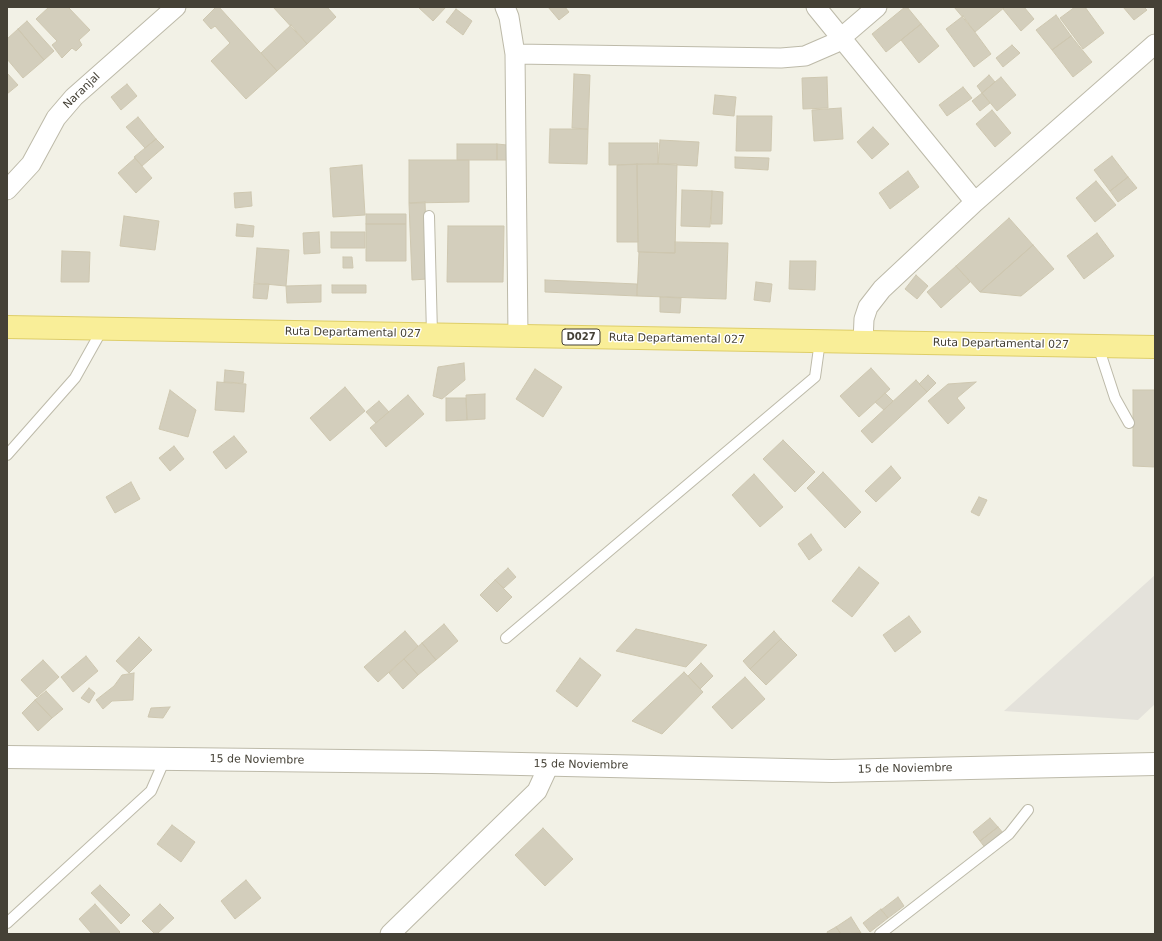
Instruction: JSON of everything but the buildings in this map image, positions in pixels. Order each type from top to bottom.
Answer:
[{"type":"main road","name":"Ruta Departamental 027","points":[[7,327],[1155,347]]},
{"type":"street","name":"Naranjal","points":[[7,190],[31,164],[56,118],[74,97],[176,7]]},
{"type":"street","points":[[505,7],[510,17],[515,54],[518,336]]},
{"type":"street","points":[[816,7],[975,202]]},
{"type":"street","points":[[515,54],[782,58],[805,56],[835,43],[877,7]]},
{"type":"street","points":[[862,342],[864,319],[868,307],[882,289],[975,202],[1155,44]]},
{"type":"street","name":"15 de Noviembre","points":[[7,757],[832,771],[1155,764]]},
{"type":"street","points":[[390,934],[537,791],[549,765]]},
{"type":"lane","points":[[429,216],[432,334]]},
{"type":"lane","points":[[7,455],[75,378],[103,328]]},
{"type":"lane","points":[[506,638],[815,377],[820,341]]},
{"type":"lane","points":[[1098,346],[1115,398],[1129,423]]},
{"type":"lane","points":[[7,923],[151,791],[165,759]]},
{"type":"lane","points":[[880,934],[1009,834],[1028,810]]},
{"type":"shaded area","points":[[1155,575],[1155,704],[1138,720],[1004,711]]}]
